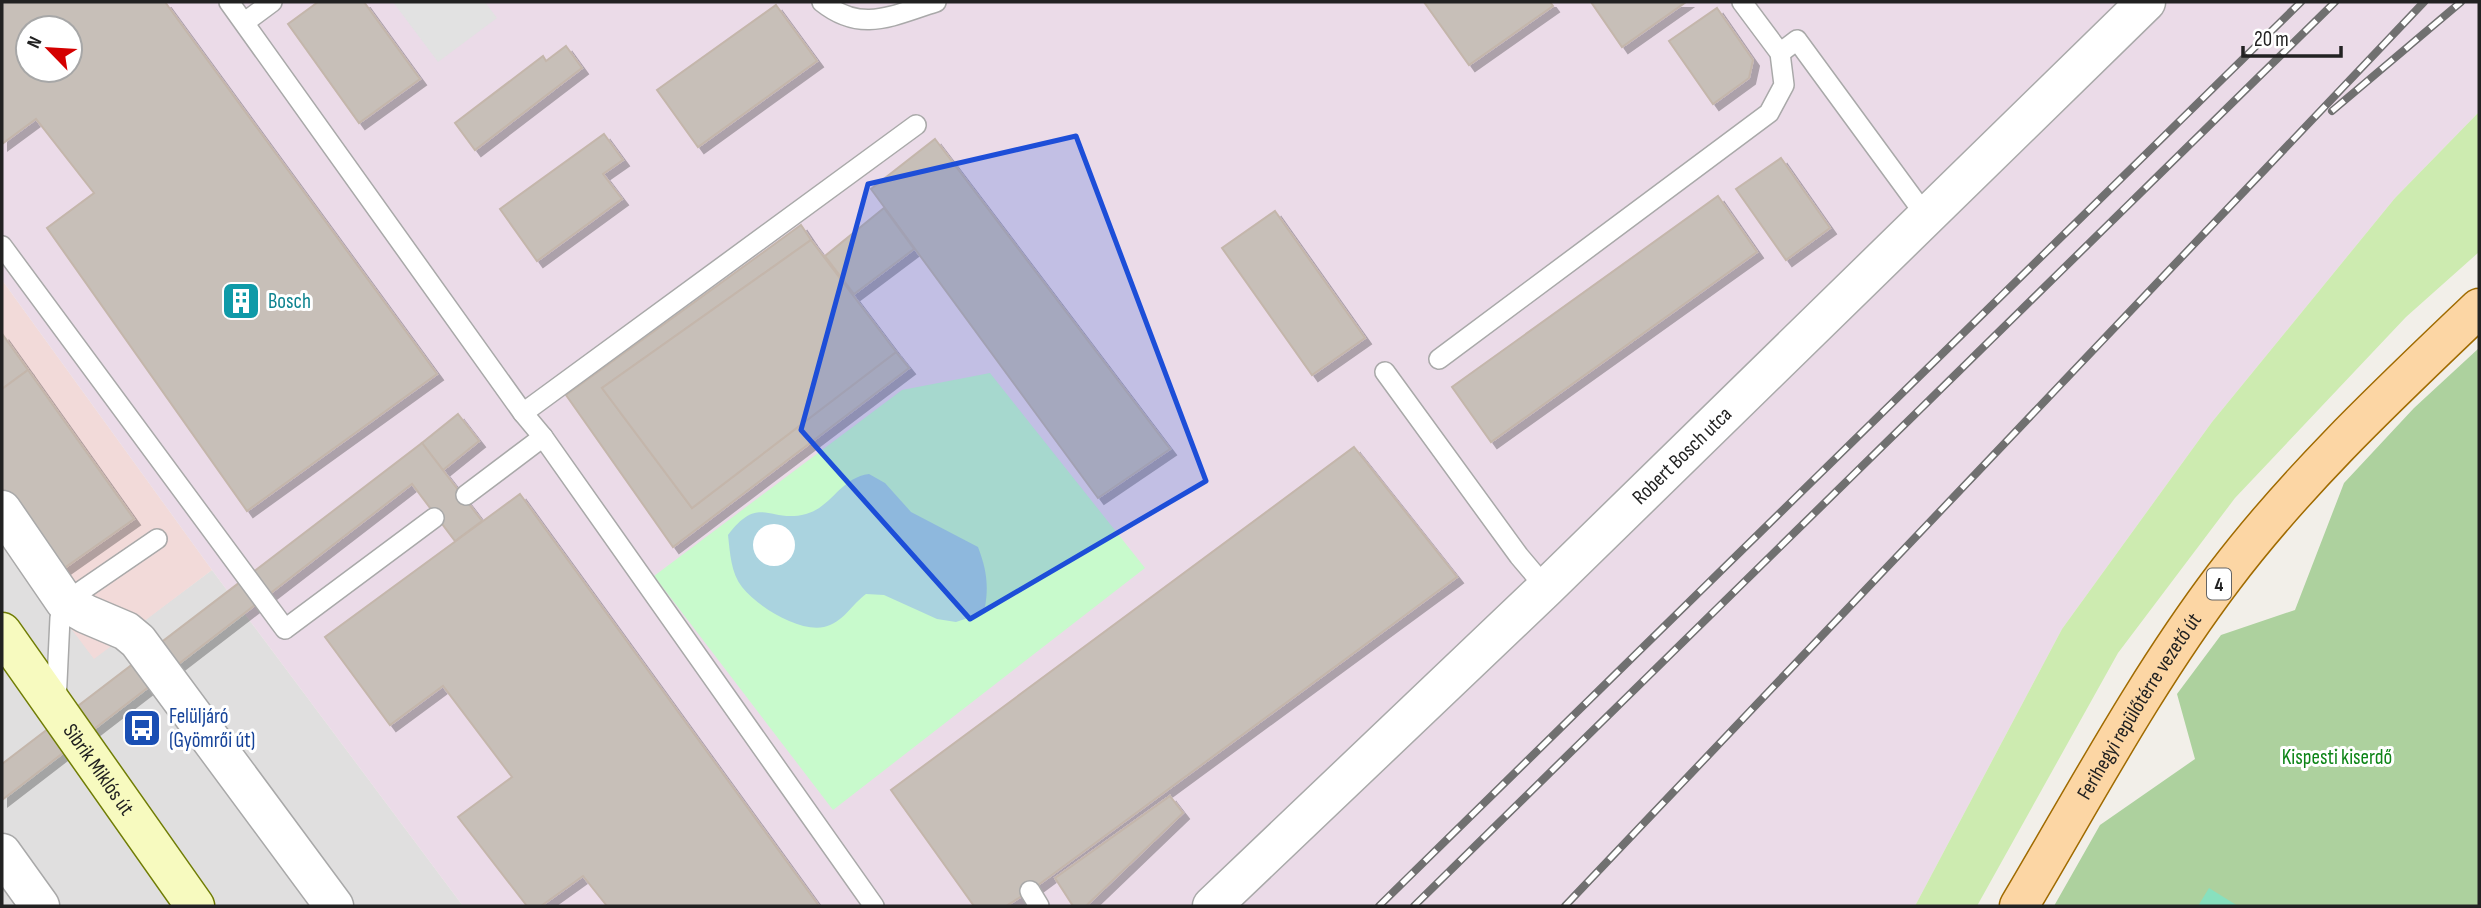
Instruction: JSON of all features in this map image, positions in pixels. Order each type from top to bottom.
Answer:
[{"type":"main road","name":"Ferihegyi repülőtérre vezető út","points":[[2019,906],[2140,700],[2224,576],[2275,514],[2351,431],[2479,308]]},
{"type":"main road","name":"Sibrik Miklós út","points":[[2,632],[195,906]]},
{"type":"street","name":"Robert Bosch utca","points":[[1212,906],[1546,588],[2146,2]]},
{"type":"street","points":[[2,510],[65,602],[126,631],[138,641],[334,906]]},
{"type":"street","points":[[2,853],[40,906]]},
{"type":"lane","points":[[229,2],[543,437],[874,906]]},
{"type":"lane","points":[[245,22],[272,2]]},
{"type":"lane","points":[[822,2],[850,18],[870,22],[936,2]]},
{"type":"lane","points":[[1439,359],[1769,113],[1784,85],[1780,53],[1742,2]]},
{"type":"lane","points":[[1780,53],[1797,40],[1926,216]]},
{"type":"lane","points":[[523,412],[916,125]]},
{"type":"lane","points":[[2,246],[285,629],[435,518]]},
{"type":"lane","points":[[1385,372],[1546,588]]},
{"type":"lane","points":[[466,495],[543,437]]},
{"type":"lane","points":[[56,708],[60,618],[65,602],[157,539]]},
{"type":"highlighted area","points":[[1076,136],[1206,481],[970,619],[801,430],[868,184]]},
{"type":"shaded area","points":[[2,2],[2479,2],[2479,112],[2395,198],[2212,422],[2062,629],[1915,906],[463,906],[212,570],[2,280]]},
{"type":"shaded area","points":[[393,2],[485,2],[497,18],[438,62]]},
{"type":"shaded area","points":[[2,280],[212,570],[94,659],[2,537]]},
{"type":"shaded area","points":[[2,537],[94,658],[212,570],[463,906],[2,906]]},
{"type":"green space","points":[[2479,112],[2479,252],[2406,317],[2235,498],[2118,653],[1977,906],[1915,906],[2062,629],[2212,422],[2395,198]]},
{"type":"green space","name":"Kispesti kiserdő","points":[[2479,348],[2479,906],[2054,906],[2100,825],[2195,759],[2177,694],[2221,635],[2295,610],[2344,483],[2414,408]]},
{"type":"green space","points":[[990,373],[1145,568],[833,810],[654,576],[902,390]]},
{"type":"green space","points":[[2209,888],[2238,906],[2198,906]]},
{"type":"water","points":[[869,474],[885,483],[911,512],[978,547],[986,576],[985,607],[971,617],[956,622],[937,619],[884,595],[866,594],[837,622],[814,628],[791,622],[768,610],[742,587],[733,569],[728,535],[739,522],[748,515],[765,512],[783,516],[806,514],[823,505],[851,481]]},
{"type":"pier","points":[[774,524],[789,530],[795,545],[789,560],[774,566],[759,560],[753,545],[759,530]]},
{"type":"building","name":"Bosch","points":[[2,2],[165,2],[437,374],[247,511],[47,228],[94,193],[36,119],[2,144]]},
{"type":"building","points":[[318,2],[364,2],[420,79],[359,123],[288,24]]},
{"type":"building","points":[[1424,2],[1550,2],[1553,6],[1469,65]]},
{"type":"building","points":[[1591,2],[1686,2],[1622,47]]},
{"type":"building","points":[[776,5],[817,61],[698,147],[657,90]]},
{"type":"building","points":[[1717,8],[1753,60],[1749,78],[1713,104],[1669,41]]},
{"type":"building","points":[[566,46],[582,68],[475,150],[455,123],[543,56],[546,61]]},
{"type":"building","points":[[604,134],[623,160],[603,174],[622,199],[537,261],[500,209]]},
{"type":"building","points":[[935,139],[1170,449],[1098,498],[871,189]]},
{"type":"building","points":[[1781,158],[1830,228],[1786,260],[1736,189]]},
{"type":"building","points":[[1718,196],[1757,252],[1491,442],[1452,387]]},
{"type":"building","points":[[884,208],[914,249],[854,294],[825,256]]},
{"type":"building","points":[[1275,211],[1365,338],[1312,375],[1222,248]]},
{"type":"building","points":[[801,225],[811,240],[602,388],[692,508],[896,352],[909,368],[673,547],[566,395]]},
{"type":"building","points":[[811,240],[896,352],[692,508],[602,388]]},
{"type":"building","points":[[3,335],[28,370],[2,389],[2,337]]},
{"type":"building","points":[[28,370],[134,519],[60,571],[2,488],[2,389]]},
{"type":"building","points":[[458,414],[479,441],[443,470],[422,443]]},
{"type":"building","points":[[422,443],[482,521],[455,541],[412,484],[2,800],[2,764]]},
{"type":"building","points":[[1354,447],[1457,577],[1030,891],[1006,906],[974,906],[891,790]]},
{"type":"building","points":[[520,494],[819,906],[607,906],[583,876],[541,906],[527,906],[458,817],[512,777],[443,686],[390,725],[325,637]]},
{"type":"building","points":[[1170,796],[1183,813],[1086,906],[1073,906],[1055,878]]},
{"type":"railway","points":[[1379,906],[2301,2]]},
{"type":"railway","points":[[1414,906],[2335,2]]},
{"type":"railway","points":[[1565,906],[2424,2]]},
{"type":"railway","points":[[2332,111],[2461,2]]},
{"type":"place","name":"Bosch","points":[[241,301]]},
{"type":"place","name":"Felüljáró (Gyömrői út)","points":[[142,728]]}]
